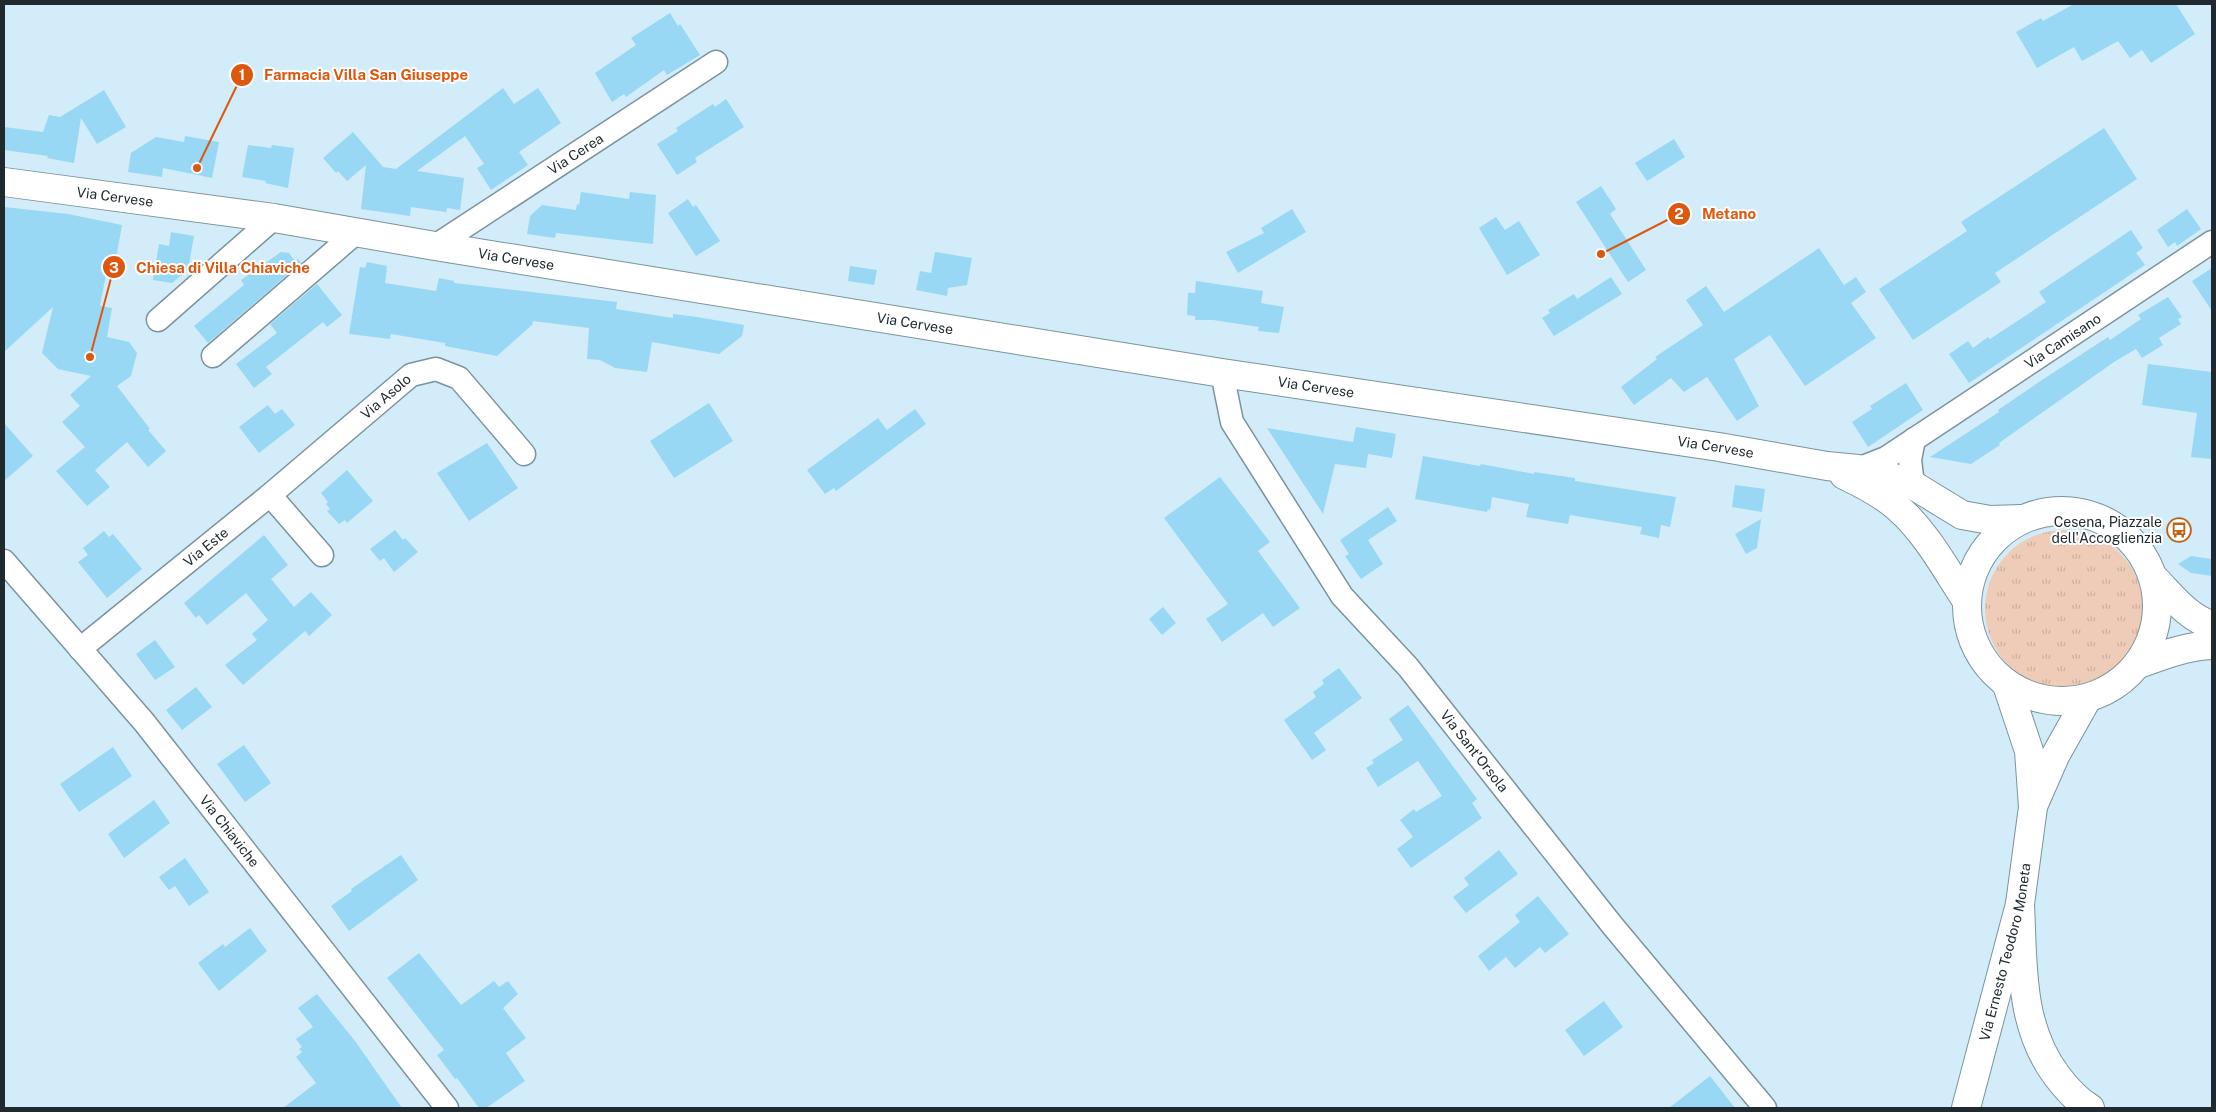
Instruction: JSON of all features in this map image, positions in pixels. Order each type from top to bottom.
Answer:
[{"type":"main road","name":"Via Cervese","points":[[4,182],[274,218],[435,246],[1222,373],[1699,444],[1827,466],[1858,469],[1880,473],[1913,485],[1962,515],[1990,520],[2022,519]]},
{"type":"main road","name":"Via Cervese","points":[[1827,466],[1874,490],[1897,508],[1920,531],[1966,600]]},
{"type":"main road","points":[[2154,578],[2158,608],[2153,637],[2139,664],[2116,686],[2087,699],[2060,702],[2050,701],[2032,697],[2007,685],[1984,662],[1970,632],[1966,600],[1972,575],[1983,552],[2000,532],[2022,519],[2055,510],[2079,512],[2102,519],[2122,531],[2141,552],[2154,578],[2180,605],[2203,622],[2212,625]]},
{"type":"main road","points":[[2139,664],[2170,653],[2201,646],[2212,646]]},
{"type":"main road","name":"Via Ernesto Teodoro Moneta","points":[[1965,1104],[2020,904],[2033,807],[2029,751],[2007,685]]},
{"type":"main road","name":"Via Ernesto Teodoro Moneta","points":[[2033,807],[2055,756],[2087,699]]},
{"type":"main road","points":[[2020,904],[2025,1000],[2033,1034],[2046,1062],[2065,1086],[2090,1108]]},
{"type":"street","name":"Via Cerea","points":[[435,246],[716,62]]},
{"type":"street","points":[[158,320],[274,218]]},
{"type":"street","points":[[213,356],[358,232]]},
{"type":"street","name":"Via Camisano","points":[[1858,469],[1886,458],[2212,242]]},
{"type":"street","name":"Via Asolo","points":[[270,495],[411,375],[436,369],[459,378],[524,454]]},
{"type":"street","name":"Via Sant'Orsola","points":[[1222,373],[1232,422],[1342,596],[1408,667],[1612,925],[1765,1108]]},
{"type":"street","points":[[1913,485],[1910,460],[1914,439]]},
{"type":"street","points":[[270,495],[322,555]]},
{"type":"street","name":"Via Este","points":[[80,649],[270,495]]},
{"type":"street","name":"Via Chiaviche","points":[[4,561],[144,722],[447,1108]]},
{"type":"green space","points":[[2064,530],[2094,536],[2120,553],[2137,579],[2143,609],[2137,639],[2120,665],[2094,682],[2064,688],[2034,682],[2008,665],[1991,639],[1985,609],[1991,579],[2008,553],[2034,536]]},
{"type":"building","points":[[2074,4],[2176,4],[2195,34],[2151,63],[2142,50],[2130,58],[2118,41],[2082,61],[2074,47],[2037,68],[2016,32],[2041,18],[2043,21]]},
{"type":"building","points":[[670,13],[678,26],[680,24],[700,55],[667,75],[664,70],[626,97],[624,94],[612,102],[595,73],[636,45],[631,38]]},
{"type":"building","points":[[503,88],[514,104],[538,88],[561,123],[519,152],[528,165],[491,190],[477,168],[484,164],[465,136],[417,171],[464,178],[460,210],[447,208],[446,212],[411,207],[410,216],[361,209],[366,165],[347,181],[338,171],[336,173],[323,158],[353,132],[383,167],[396,169]]},
{"type":"building","points":[[104,90],[126,127],[97,144],[81,118],[74,163],[47,158],[48,156],[4,150],[4,127],[43,132],[49,115],[60,117]]},
{"type":"building","points":[[726,99],[744,127],[695,158],[697,162],[677,175],[657,144],[678,131],[676,128],[713,104],[715,107]]},
{"type":"building","points":[[2104,128],[2137,179],[1995,273],[2001,282],[1913,340],[1879,289],[1967,231],[1961,222]]},
{"type":"building","points":[[185,136],[219,142],[212,178],[163,168],[162,177],[128,172],[131,153],[156,137],[184,142]]},
{"type":"building","points":[[1674,139],[1685,157],[1647,181],[1635,163]]},
{"type":"building","points":[[248,145],[271,148],[272,145],[294,148],[288,188],[265,183],[266,181],[242,177]]},
{"type":"building","points":[[1601,186],[1616,209],[1610,214],[1646,270],[1628,282],[1576,202]]},
{"type":"building","points":[[581,192],[629,199],[630,192],[656,195],[653,244],[556,233],[555,238],[527,234],[530,216],[542,205],[576,210],[577,204],[579,205]]},
{"type":"building","points":[[688,199],[693,207],[696,205],[720,241],[696,256],[668,213]]},
{"type":"building","points":[[4,207],[68,214],[122,225],[113,276],[106,275],[100,306],[112,308],[107,337],[129,342],[137,353],[131,376],[117,386],[150,429],[148,430],[166,451],[148,467],[127,442],[95,470],[110,487],[87,506],[56,471],[85,447],[62,422],[80,406],[70,395],[91,376],[58,369],[42,353],[53,307],[4,352]]},
{"type":"building","points":[[1292,209],[1306,232],[1238,273],[1226,252],[1264,233],[1261,228]]},
{"type":"building","points":[[2187,209],[2201,229],[2177,246],[2175,242],[2168,247],[2157,230]]},
{"type":"building","points":[[1496,217],[1505,230],[1519,221],[1540,255],[1507,275],[1479,228]]},
{"type":"building","points":[[2131,230],[2143,248],[2136,253],[2145,265],[1969,383],[1949,354],[1968,341],[1973,348],[1988,337],[1990,339],[2046,302],[2039,292]]},
{"type":"building","points":[[171,232],[194,236],[188,270],[172,283],[153,280],[159,244],[169,246]]},
{"type":"building","points":[[1819,248],[1844,285],[1856,277],[1866,292],[1851,303],[1876,338],[1805,386],[1770,335],[1734,359],[1759,406],[1737,421],[1707,377],[1684,392],[1671,378],[1634,405],[1621,387],[1657,359],[1655,357],[1703,325],[1686,300],[1706,286],[1724,312]]},
{"type":"building","points":[[281,252],[289,253],[295,261],[298,259],[301,263],[208,343],[194,326],[244,285],[241,280]]},
{"type":"building","points":[[935,252],[972,258],[967,285],[948,288],[947,296],[916,290],[920,271],[931,273]]},
{"type":"building","points":[[367,262],[387,266],[385,283],[436,291],[439,278],[454,281],[454,283],[617,302],[616,309],[673,318],[673,314],[697,317],[744,325],[742,336],[719,354],[652,342],[647,372],[615,368],[600,360],[587,359],[589,328],[533,321],[532,325],[497,356],[445,346],[445,343],[391,334],[390,339],[349,334],[360,267],[365,268]]},
{"type":"building","points":[[850,266],[877,270],[874,285],[848,281]]},
{"type":"building","points":[[2212,268],[2212,311],[2192,281]]},
{"type":"building","points":[[1611,277],[1622,294],[1554,336],[1542,318],[1550,313],[1548,310],[1574,294],[1577,299]]},
{"type":"building","points":[[1196,281],[1263,291],[1261,303],[1284,307],[1279,333],[1258,331],[1259,327],[1213,320],[1195,320],[1195,316],[1187,315],[1188,293],[1195,293]]},
{"type":"building","points":[[317,284],[342,315],[327,327],[323,322],[266,367],[272,374],[254,388],[236,364],[277,333],[270,324]]},
{"type":"building","points":[[2168,297],[2182,317],[2178,319],[2181,324],[2159,338],[2163,345],[2142,358],[2136,349],[2114,362],[1971,464],[1930,457],[2108,337],[2110,340],[2141,319],[2138,315]]},
{"type":"building","points":[[2148,364],[2212,372],[2212,459],[2191,457],[2197,413],[2142,405]]},
{"type":"building","points":[[1906,383],[1923,410],[1868,447],[1852,422],[1872,409],[1870,406]]},
{"type":"building","points":[[709,403],[733,441],[674,478],[650,441]]},
{"type":"building","points":[[268,405],[275,414],[282,409],[295,425],[259,453],[239,427]]},
{"type":"building","points":[[915,409],[926,424],[836,491],[834,488],[825,494],[807,470],[878,418],[887,430]]},
{"type":"building","points":[[4,423],[33,456],[4,481]]},
{"type":"building","points":[[1356,427],[1396,434],[1392,458],[1368,454],[1366,468],[1335,464],[1323,514],[1267,428],[1353,442]]},
{"type":"building","points":[[487,443],[518,488],[469,521],[437,473]]},
{"type":"building","points":[[1423,456],[1534,474],[1534,472],[1575,478],[1575,481],[1676,497],[1670,527],[1661,525],[1659,538],[1640,534],[1642,527],[1570,515],[1568,524],[1526,517],[1529,504],[1492,497],[1490,510],[1488,509],[1487,512],[1415,499]]},
{"type":"building","points":[[347,470],[373,501],[347,523],[345,520],[339,524],[327,511],[330,509],[326,504],[328,502],[321,493]]},
{"type":"building","points":[[1220,477],[1270,542],[1258,551],[1300,608],[1273,627],[1263,613],[1222,642],[1206,619],[1228,604],[1164,518]]},
{"type":"building","points":[[1735,485],[1765,489],[1762,512],[1732,507]]},
{"type":"building","points":[[1388,507],[1397,521],[1368,540],[1383,564],[1361,579],[1345,556],[1349,554],[1340,540]]},
{"type":"building","points":[[1761,519],[1757,548],[1746,554],[1735,534]]},
{"type":"building","points":[[395,530],[403,540],[405,538],[418,552],[394,572],[384,558],[380,561],[370,549]]},
{"type":"building","points":[[104,531],[109,537],[113,534],[142,569],[107,598],[78,562],[88,555],[83,548]]},
{"type":"building","points":[[264,535],[288,565],[271,579],[294,607],[311,592],[332,615],[309,636],[305,631],[243,685],[225,665],[257,640],[252,634],[268,620],[246,593],[207,625],[199,615],[196,618],[184,603]]},
{"type":"building","points":[[2191,556],[2212,559],[2212,576],[2191,573],[2178,564]]},
{"type":"building","points":[[1163,607],[1176,623],[1162,635],[1149,619]]},
{"type":"building","points":[[155,640],[175,667],[155,680],[136,654]]},
{"type":"building","points":[[1339,668],[1362,698],[1314,733],[1326,750],[1312,760],[1284,720],[1316,697],[1313,692],[1324,684],[1322,680]]},
{"type":"building","points":[[196,687],[212,707],[182,730],[166,710]]},
{"type":"building","points":[[1408,705],[1477,799],[1472,803],[1482,818],[1411,868],[1397,849],[1413,837],[1400,820],[1414,809],[1416,812],[1442,796],[1418,761],[1378,787],[1366,768],[1374,763],[1372,760],[1403,740],[1389,719]]},
{"type":"building","points":[[244,745],[271,783],[245,802],[217,764]]},
{"type":"building","points":[[113,747],[132,776],[79,812],[60,784]]},
{"type":"building","points":[[154,800],[170,823],[124,858],[108,834]]},
{"type":"building","points":[[1499,850],[1518,874],[1466,913],[1453,897],[1469,885],[1464,878]]},
{"type":"building","points":[[401,855],[418,880],[349,931],[331,906],[352,891],[351,889]]},
{"type":"building","points":[[185,858],[209,892],[189,906],[175,886],[169,890],[159,877]]},
{"type":"building","points":[[1538,896],[1569,934],[1545,953],[1540,947],[1515,968],[1506,957],[1489,971],[1478,956],[1520,922],[1515,915]]},
{"type":"building","points":[[250,928],[267,951],[219,991],[198,963],[223,944],[225,947]]},
{"type":"building","points":[[419,953],[461,1005],[494,981],[499,987],[508,981],[518,994],[503,1008],[526,1038],[506,1053],[525,1081],[486,1108],[479,1108],[457,1078],[455,1079],[437,1055],[444,1050],[387,978]]},
{"type":"building","points":[[317,994],[355,1041],[402,1108],[283,1108],[316,1083],[296,1057],[302,1052],[299,1049],[302,1047],[296,1039],[313,1027],[298,1008]]},
{"type":"building","points":[[1604,1001],[1623,1027],[1584,1056],[1565,1030]]},
{"type":"building","points":[[1710,1076],[1735,1108],[1669,1108]]},
{"type":"place","name":"Farmacia Villa San Giuseppe","points":[[197,168]]},
{"type":"place","name":"Metano","points":[[1601,254]]},
{"type":"place","name":"Chiesa di Villa Chiaviche","points":[[90,357]]},
{"type":"place","name":"Cesena, Piazzale dell'Accoglienzia","points":[[2179,530]]}]
